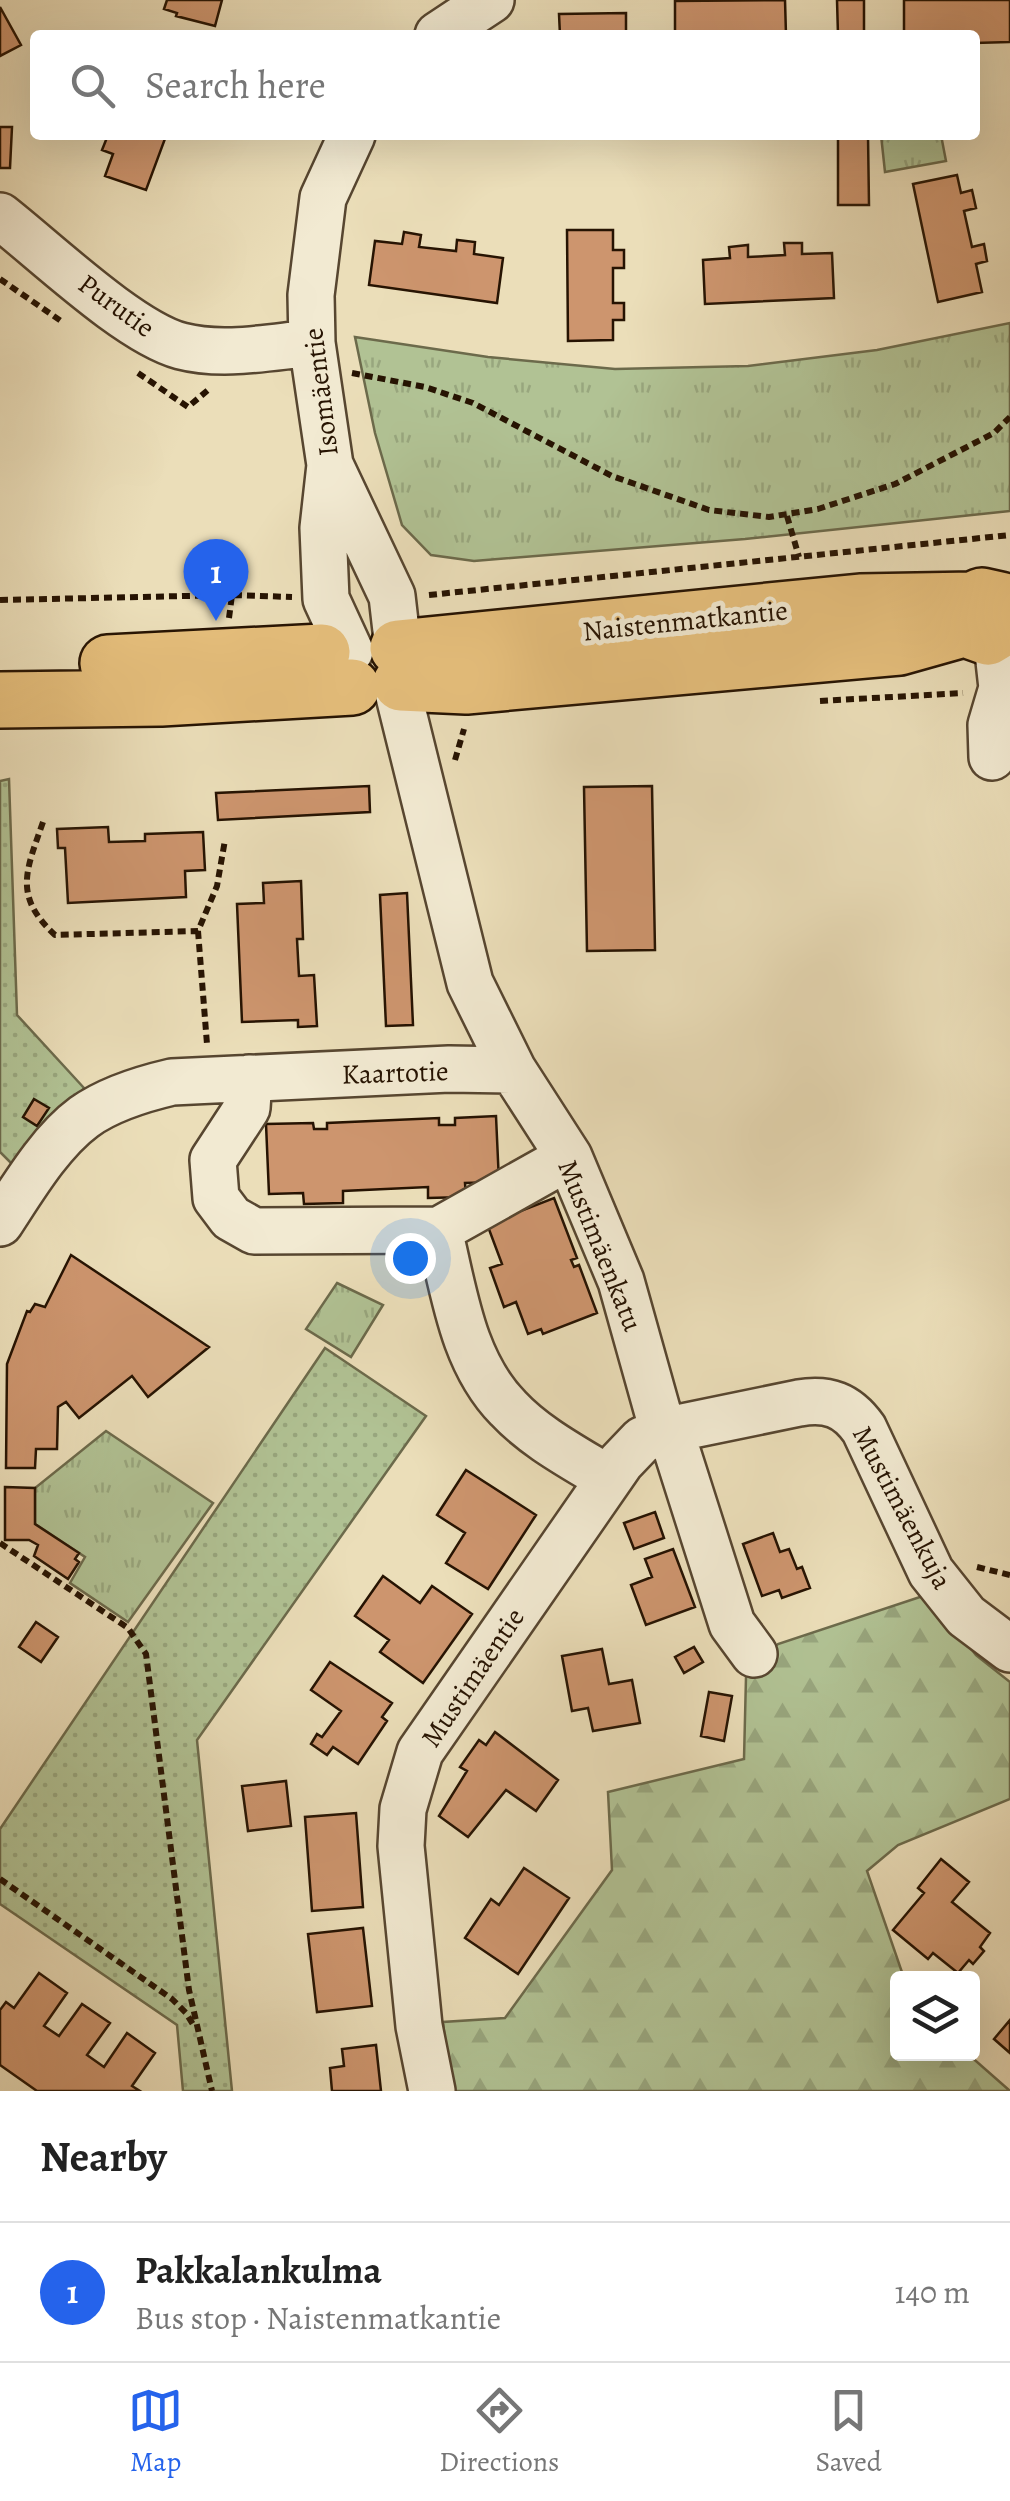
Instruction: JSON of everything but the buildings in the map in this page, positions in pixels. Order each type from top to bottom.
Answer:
[{"type":"main road","name":"Naistenmatkantie","points":[[0,666],[379,664],[466,686],[899,647],[993,619]]},
{"type":"main road","name":"Naistenmatkantie","points":[[0,700],[162,698],[379,664]]},
{"type":"street","points":[[446,30],[491,0]]},
{"type":"street","name":"Isomäentie","points":[[350,140],[323,198],[311,296],[314,358],[330,465],[322,528],[326,598],[379,664]]},
{"type":"street","name":"Purutie","points":[[0,216],[127,318],[166,341],[184,347],[314,358]]},
{"type":"street","points":[[330,465],[379,664],[382,726],[410,751],[470,983],[513,1070]]},
{"type":"street","points":[[991,741],[977,692],[993,619]]},
{"type":"street","name":"Kaartotie","points":[[0,1223],[38,1166],[83,1118],[136,1091],[172,1082],[448,1069],[513,1070]]},
{"type":"street","name":"Mustimäenkatu","points":[[513,1070],[569,1158],[621,1281],[663,1431],[676,1448],[732,1624],[754,1654]]},
{"type":"street","points":[[249,1078],[246,1108],[213,1160],[216,1198],[232,1218],[254,1232],[440,1230],[569,1158]]},
{"type":"street","points":[[440,1230],[461,1322],[475,1363],[507,1408],[548,1441],[610,1479]]},
{"type":"street","name":"Mustimäenkuja","points":[[663,1431],[816,1400],[837,1404],[853,1414],[930,1572],[966,1616],[1010,1650]]},
{"type":"street","name":"Mustimäentie","points":[[432,2091],[419,2026],[402,1860],[406,1800],[420,1752],[610,1479],[642,1440],[663,1431]]},
{"type":"path","points":[[314,358],[473,403],[628,481],[709,510],[787,516],[895,484],[994,432],[1010,417]]},
{"type":"path","points":[[787,516],[799,557]]},
{"type":"path","points":[[379,664],[460,594],[1010,535]]},
{"type":"path","points":[[229,621],[232,595]]},
{"type":"path","points":[[0,600],[232,595],[326,598]]},
{"type":"path","points":[[43,822],[28,864],[27,891],[34,915],[55,936],[198,931]]},
{"type":"path","points":[[207,1052],[198,931],[217,886],[225,840]]},
{"type":"path","points":[[0,1542],[128,1628],[146,1654],[160,1788],[197,2032],[212,2091]]},
{"type":"path","points":[[971,1566],[1010,1575]]},
{"type":"path","points":[[0,1879],[172,1999],[197,2032]]},
{"type":"green space","points":[[882,140],[942,140],[946,161],[885,172]]},
{"type":"green space","points":[[1010,323],[1010,511],[745,539],[474,561],[431,555],[402,525],[375,433],[355,337],[488,357],[615,369],[748,366],[877,350]]},
{"type":"green space","points":[[9,779],[17,1015],[84,1088],[20,1172],[0,1152],[0,781]]},
{"type":"green space","points":[[337,1283],[383,1305],[351,1357],[306,1329]]},
{"type":"green space","points":[[325,1348],[426,1416],[197,1740],[232,2091],[183,2091],[177,2025],[0,1904],[0,1829]]},
{"type":"green space","points":[[106,1431],[213,1503],[128,1622],[70,1583],[85,1557],[35,1524],[35,1488]]},
{"type":"green space","points":[[929,1594],[976,1655],[1010,1682],[1010,1799],[898,1845],[867,1871],[902,1971],[890,1971],[890,2061],[976,2061],[1010,2091],[450,2091],[443,2022],[505,2018],[612,1870],[608,1792],[744,1759],[746,1677],[778,1644]]},
{"type":"place","name":"Pakkalankulma","points":[[216,621]]}]
